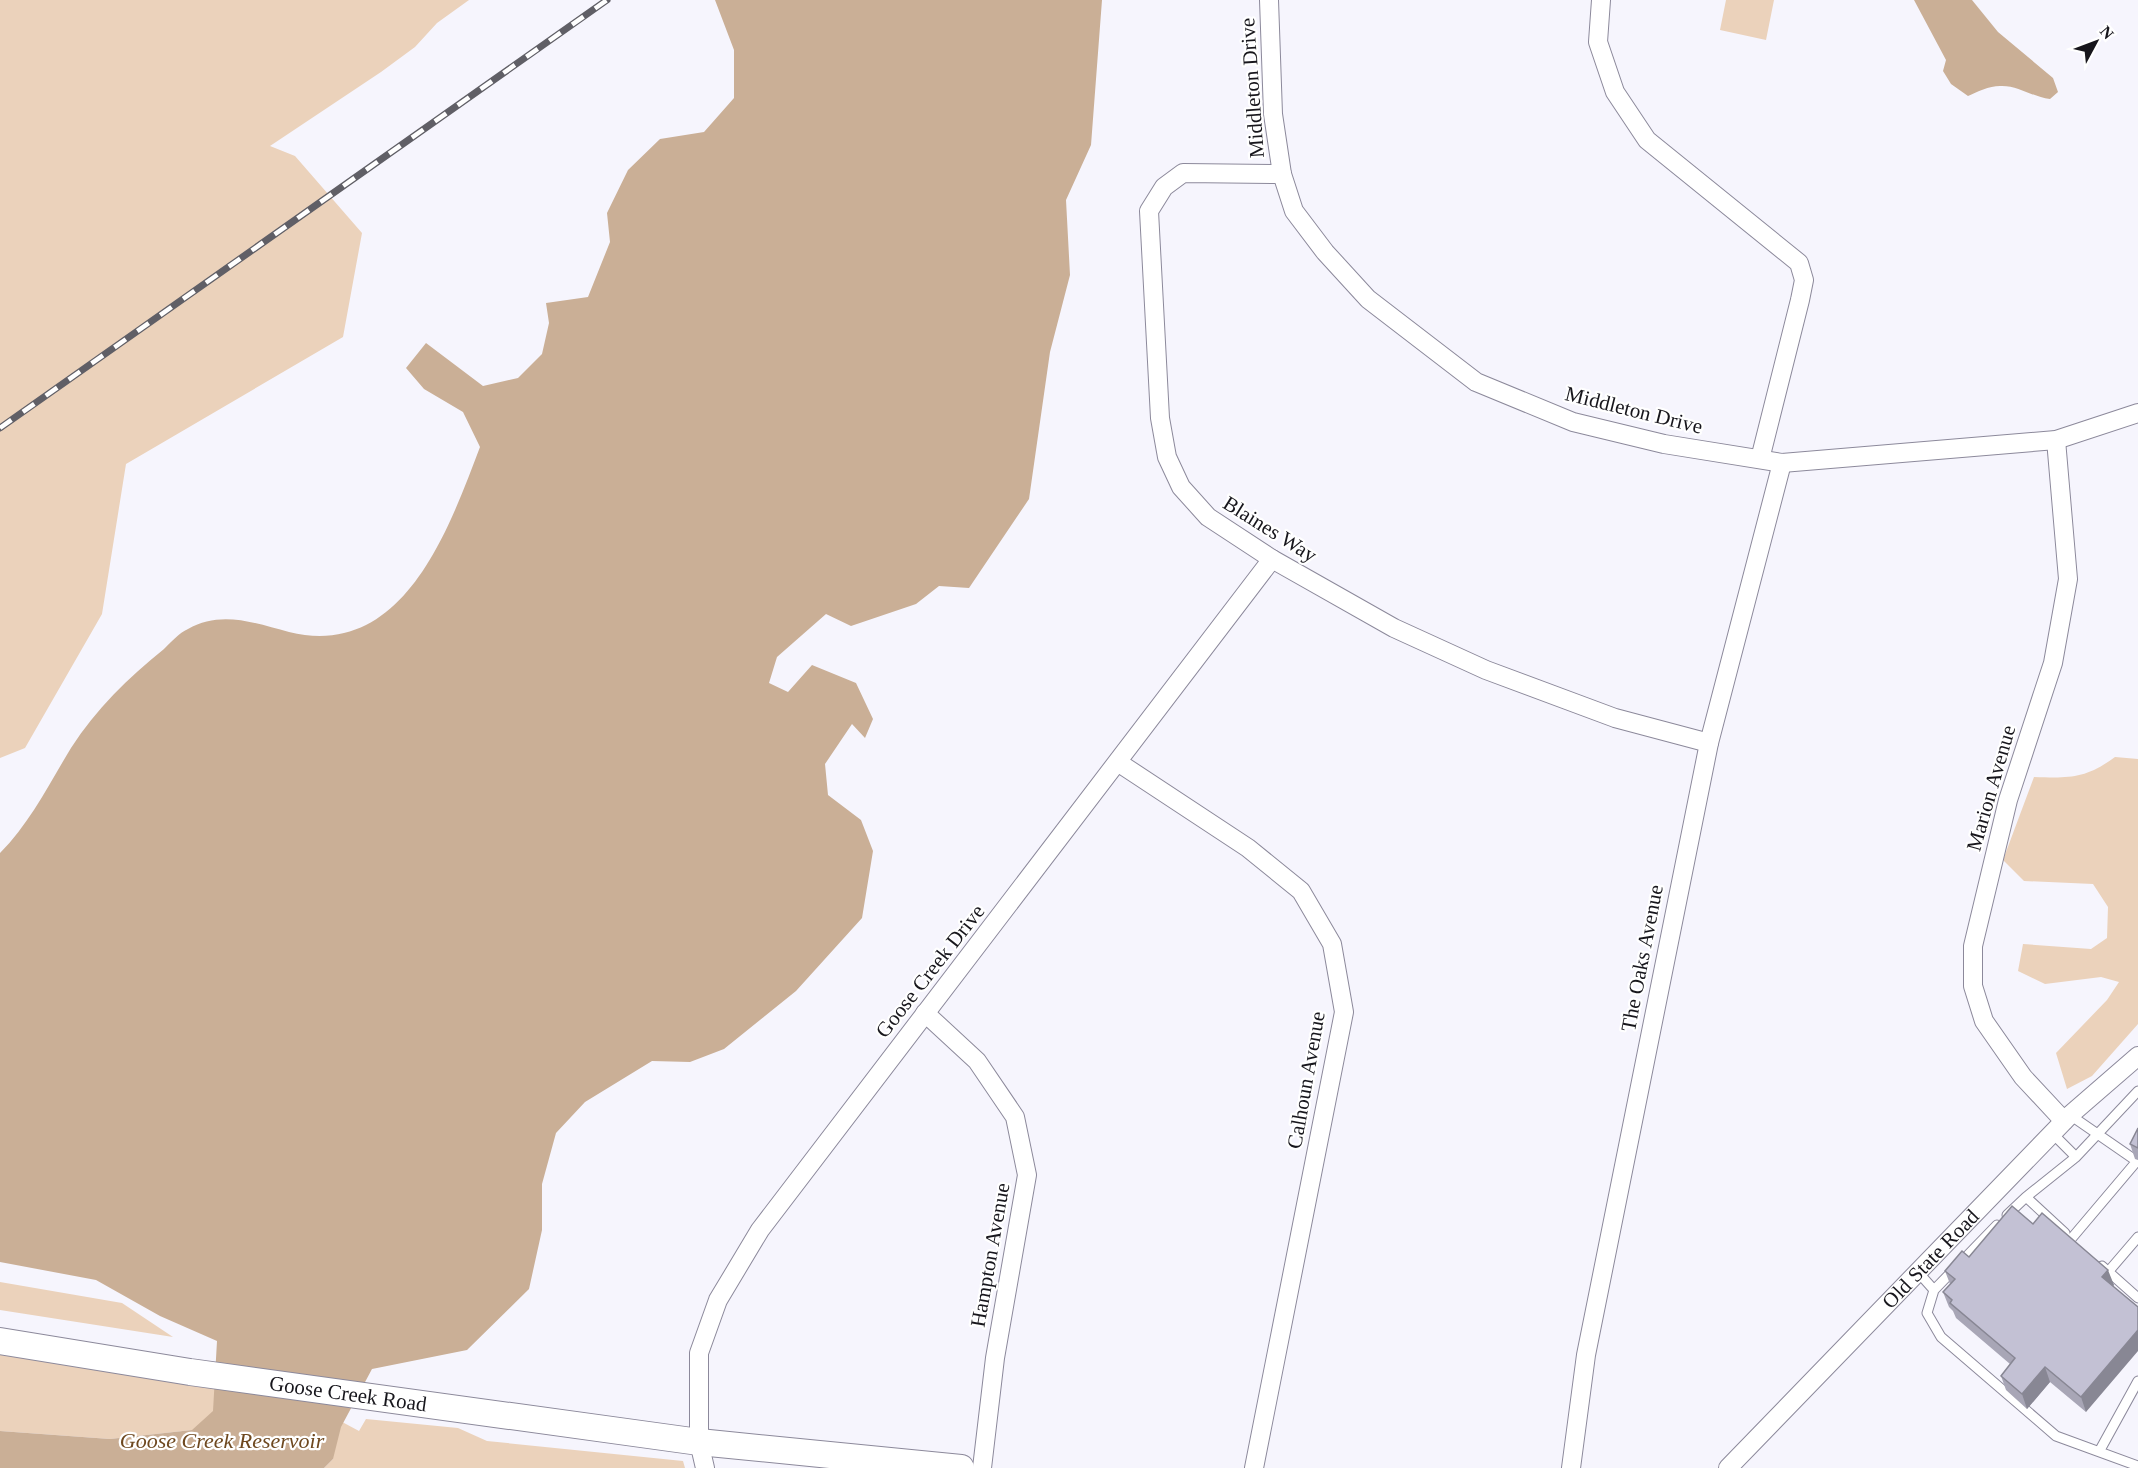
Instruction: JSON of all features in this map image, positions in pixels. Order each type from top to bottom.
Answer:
[{"type":"main road","name":"Goose Creek Road","points":[[0,1341],[190,1372],[699,1442]]},
{"type":"main road","points":[[699,1442],[961,1468]]},
{"type":"street","name":"Middleton Drive","points":[[1269,0],[1272,114],[1282,174],[1294,211],[1325,252],[1368,299],[1476,382],[1573,422],[1664,444],[1782,463],[2056,440],[2138,413]]},
{"type":"street","points":[[1601,0],[1598,42],[1615,92],[1647,140],[1799,263],[1803,280],[1800,300],[1760,459]]},
{"type":"street","name":"Blaines Way","points":[[1282,174],[1183,173],[1164,187],[1149,211],[1160,418],[1167,457],[1181,487],[1208,517],[1272,560],[1394,628],[1486,670],[1614,718],[1709,742]]},
{"type":"street","name":"Marion Avenue","points":[[2056,440],[2068,579],[2054,663],[2008,800],[1973,946],[1973,986],[1984,1021],[2023,1077],[2062,1123]]},
{"type":"street","name":"The Oaks Avenue","points":[[1571,1468],[1586,1355],[1709,742],[1782,463]]},
{"type":"street","name":"Goose Creek Drive","points":[[705,1468],[699,1442],[699,1353],[718,1300],[760,1230],[1272,560]]},
{"type":"street","name":"Calhoun Avenue","points":[[1119,763],[1248,848],[1301,891],[1332,944],[1344,1012],[1254,1468]]},
{"type":"street","name":"Hampton Avenue","points":[[925,1013],[977,1060],[1016,1118],[1027,1175],[995,1358],[982,1468]]},
{"type":"street","name":"Old State Road","points":[[1728,1468],[2062,1123],[2138,1056]]},
{"type":"lane","points":[[2138,1091],[2076,1157],[2026,1197],[1934,1290],[1927,1313],[1941,1337],[2056,1436],[2100,1450],[2138,1466]]},
{"type":"lane","points":[[2026,1197],[2074,1242],[2137,1162],[2097,1134],[2062,1123]]},
{"type":"lane","points":[[2062,1123],[2076,1157]]},
{"type":"lane","points":[[2108,1272],[2138,1238]]},
{"type":"lane","points":[[2093,1258],[2138,1298]]},
{"type":"lane","points":[[1918,1272],[1934,1290]]},
{"type":"lane","points":[[2100,1450],[2138,1381]]},
{"type":"shaded area","points":[[0,0],[469,0],[437,23],[415,47],[381,72],[270,146],[295,156],[362,233],[343,337],[126,464],[102,614],[25,748],[0,758]]},
{"type":"shaded area","points":[[1726,0],[1774,0],[1766,40],[1720,30]]},
{"type":"shaded area","points":[[2115,757],[2138,759],[2138,1024],[2092,1076],[2067,1089],[2056,1053],[2107,1000],[2119,982],[2101,977],[2045,984],[2018,971],[2023,944],[2091,949],[2107,938],[2108,907],[2093,884],[2024,881],[2003,860],[2034,777],[2077,776],[2095,770]]},
{"type":"shaded area","points":[[0,1282],[122,1303],[173,1337],[0,1310]]},
{"type":"shaded area","points":[[0,1341],[318,1409],[359,1431],[366,1419],[458,1428],[487,1441],[683,1461],[685,1468],[324,1468],[333,1459],[192,1430],[110,1439],[0,1431]]},
{"type":"water","name":"Goose Creek Reservoir","points":[[715,0],[1102,0],[1091,145],[1066,200],[1070,275],[1050,352],[1029,499],[969,588],[939,586],[916,604],[851,626],[826,614],[777,657],[769,683],[788,692],[812,665],[856,683],[873,719],[865,738],[852,724],[825,764],[828,795],[861,820],[873,851],[862,918],[796,991],[724,1049],[690,1062],[652,1061],[585,1102],[556,1133],[542,1184],[542,1230],[529,1289],[467,1350],[372,1369],[341,1427],[333,1459],[324,1468],[0,1468],[0,1431],[110,1439],[192,1430],[213,1411],[217,1341],[160,1316],[96,1280],[0,1262],[0,853],[30,816],[71,748],[91,720],[125,683],[181,633],[200,623],[225,619],[251,622],[289,632],[329,636],[362,627],[391,608],[415,582],[436,550],[453,515],[480,447],[463,412],[424,389],[406,368],[426,343],[483,386],[518,378],[542,354],[549,323],[546,303],[588,297],[610,242],[607,213],[628,170],[660,139],[704,132],[734,98],[734,50]]},
{"type":"water","points":[[1914,0],[1972,0],[1998,32],[2053,78],[2058,92],[2050,99],[2013,87],[2000,86],[1987,88],[1968,96],[1951,84],[1943,71],[1946,60]]},
{"type":"building","points":[[2138,1128],[2138,1148],[2130,1144]]},
{"type":"building","points":[[2012,1206],[2033,1224],[2042,1213],[2108,1270],[2102,1277],[2138,1307],[2138,1330],[2081,1397],[2045,1367],[2022,1394],[2001,1376],[2015,1358],[1950,1303],[1952,1300],[1943,1292],[1955,1279],[1945,1271],[1962,1251],[1969,1257]]},
{"type":"railway","points":[[0,428],[607,0]]}]
